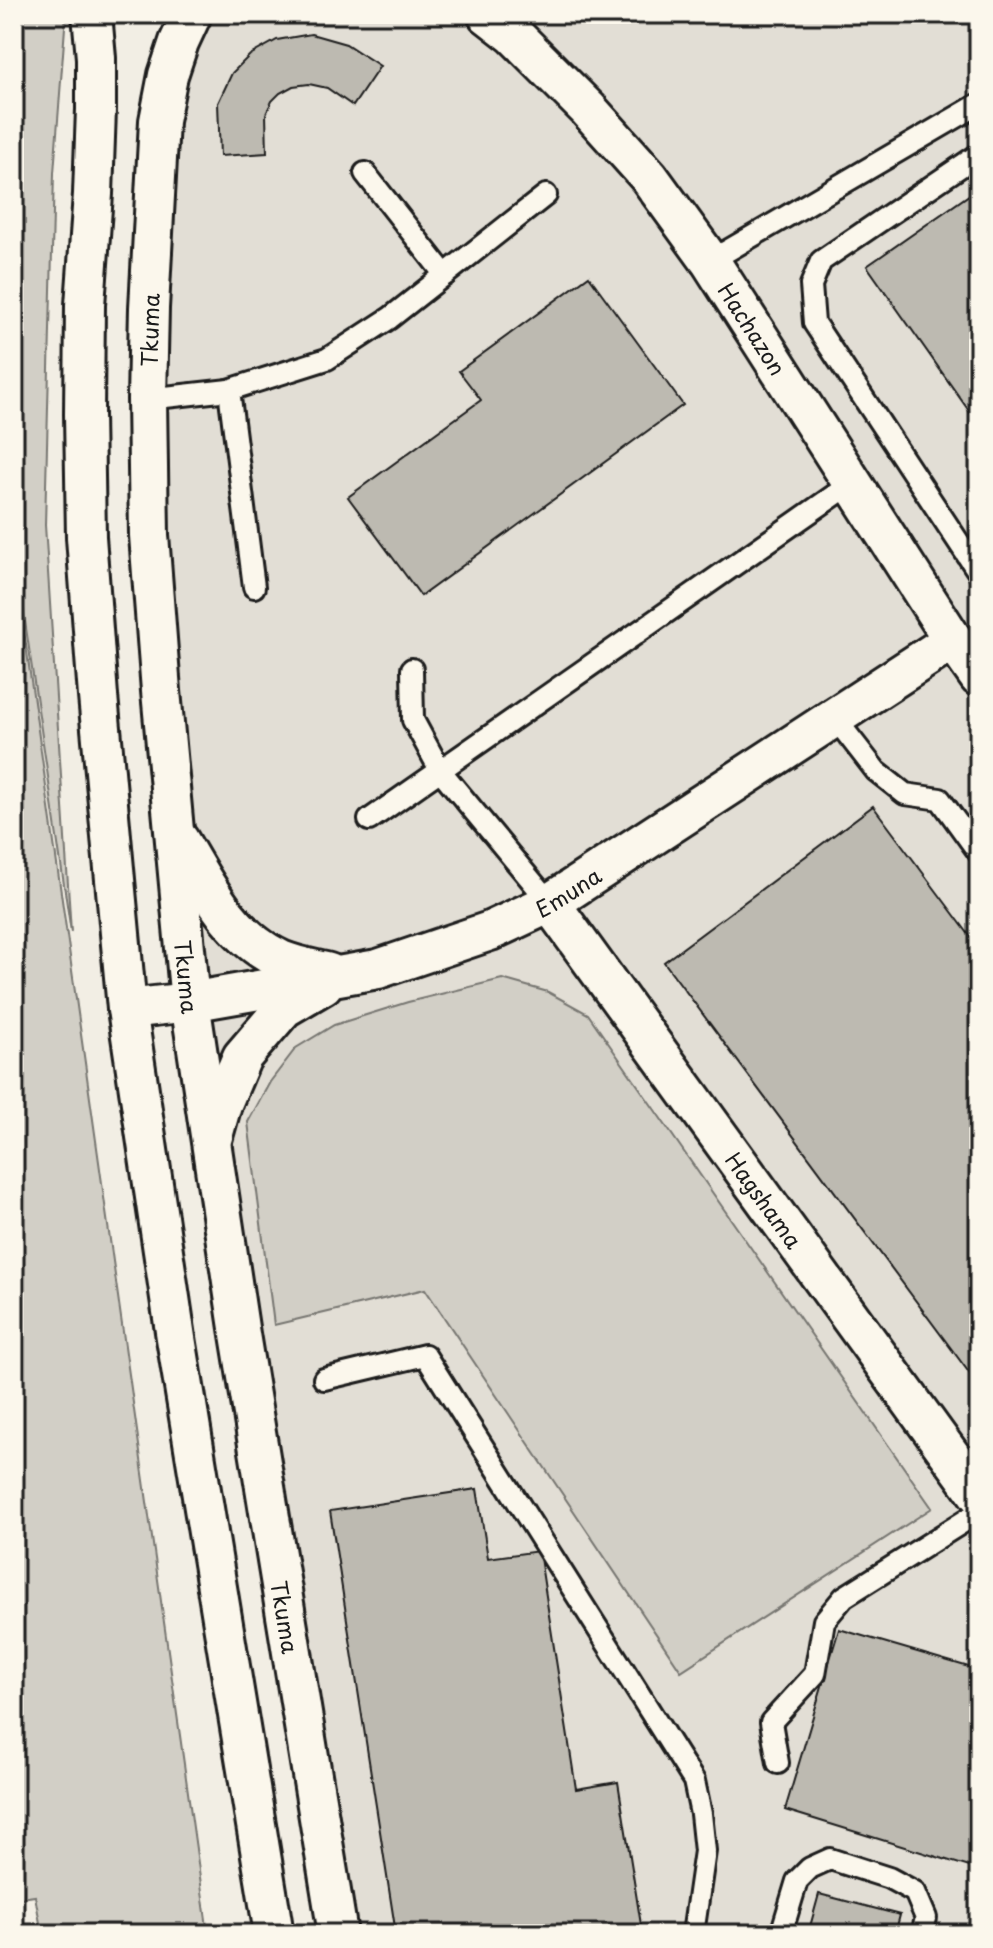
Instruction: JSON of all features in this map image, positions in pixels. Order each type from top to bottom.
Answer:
[{"type":"street","points":[[92,14],[96,109],[85,305],[86,537],[127,1009],[176,1338],[274,1934]]},
{"type":"street","name":"Tkuma","points":[[192,14],[168,75],[159,121],[149,308],[149,535],[190,1002],[239,1328],[338,1934]]},
{"type":"street","name":"Hachazon","points":[[487,14],[514,35],[588,109],[649,177],[710,261],[979,677]]},
{"type":"street","name":"Emuna","points":[[127,1009],[190,1002],[378,969],[490,931],[550,903],[953,640]]},
{"type":"street","points":[[174,833],[223,914],[249,940],[281,960],[339,976]]},
{"type":"street","name":"Hagshama","points":[[550,903],[979,1495]]},
{"type":"street","points":[[211,1142],[222,1104],[242,1057],[284,1008],[339,976]]},
{"type":"lane","points":[[710,261],[979,104]]},
{"type":"lane","points":[[979,154],[821,261],[811,285],[814,323],[979,573]]},
{"type":"lane","points":[[365,173],[445,275]]},
{"type":"lane","points":[[147,399],[229,390],[327,359],[390,318],[546,195]]},
{"type":"lane","points":[[229,390],[254,587]]},
{"type":"lane","points":[[369,820],[852,483]]},
{"type":"lane","points":[[412,669],[413,720],[440,770],[550,903]]},
{"type":"lane","points":[[834,717],[876,771],[905,794],[940,799],[979,853]]},
{"type":"lane","points":[[324,1379],[425,1355],[694,1781],[705,1851],[693,1934]]},
{"type":"lane","points":[[778,1763],[771,1722],[815,1674],[824,1621],[844,1597],[979,1512]]},
{"type":"lane","points":[[781,1934],[797,1881],[810,1868],[830,1859],[889,1878],[915,1892],[926,1918],[922,1934]]},
{"type":"shaded area","points":[[14,14],[66,14],[54,173],[45,525],[71,932],[14,547]]},
{"type":"shaded area","points":[[213,14],[979,14],[979,1934],[356,1934],[249,1344],[211,991],[160,568],[174,86]]},
{"type":"shaded area","points":[[14,560],[208,1934],[42,1934],[35,1896],[14,1899]]},
{"type":"shaded area","points":[[502,979],[548,992],[588,1014],[932,1508],[681,1671],[425,1289],[274,1325],[248,1122],[270,1082],[296,1048],[334,1025],[408,1002]]},
{"type":"building","points":[[311,34],[346,44],[380,66],[353,106],[327,88],[309,84],[293,86],[272,101],[266,114],[267,153],[220,156],[218,103],[232,73],[250,55],[277,40]]},
{"type":"building","points":[[979,188],[979,425],[867,266]]},
{"type":"building","points":[[589,276],[683,405],[421,596],[348,497],[481,400],[459,371]]},
{"type":"building","points":[[979,533],[979,563],[964,543]]},
{"type":"building","points":[[873,806],[979,948],[979,1036],[975,1038],[979,1043],[979,1386],[664,962]]},
{"type":"building","points":[[477,1489],[488,1558],[539,1551],[576,1789],[618,1782],[642,1931],[623,1934],[396,1934],[330,1511]]},
{"type":"building","points":[[839,1629],[979,1670],[979,1870],[785,1810]]},
{"type":"building","points":[[819,1894],[900,1915],[895,1934],[808,1934]]}]
